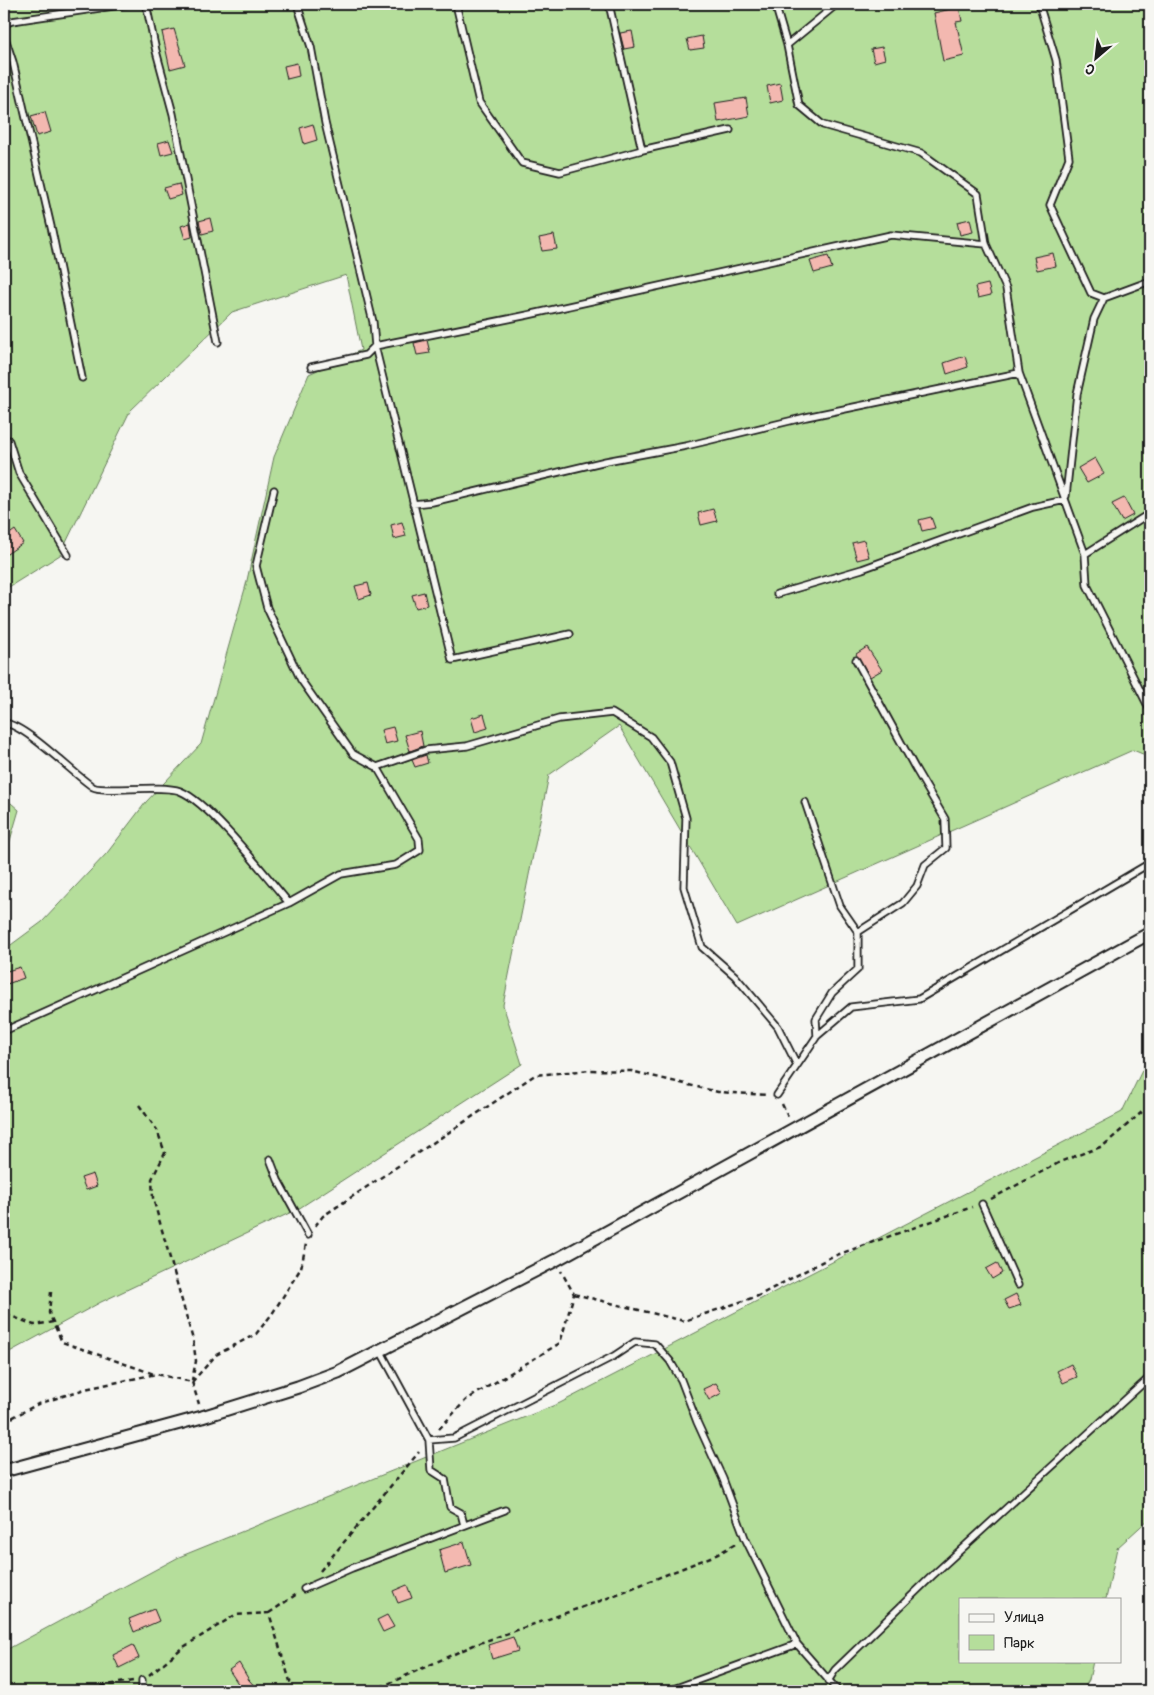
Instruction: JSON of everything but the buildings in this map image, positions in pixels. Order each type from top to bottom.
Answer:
[{"type":"street","points":[[4,1471],[202,1416],[298,1387],[338,1372],[554,1261],[1150,933]]},
{"type":"lane","points":[[4,24],[12,21],[127,4]]},
{"type":"lane","points":[[146,4],[173,114],[218,342]]},
{"type":"lane","points":[[297,4],[311,47],[325,123],[373,322],[375,346],[452,660],[570,634]]},
{"type":"lane","points":[[456,4],[479,102],[522,163],[560,172],[642,150],[730,130]]},
{"type":"lane","points":[[609,4],[642,150]]},
{"type":"lane","points":[[775,4],[788,45],[799,105],[823,125],[921,153],[978,194],[986,244],[1006,288],[1019,373],[1085,554],[1087,586],[1150,710]]},
{"type":"lane","points":[[788,45],[837,4]]},
{"type":"lane","points":[[1039,4],[1056,60],[1069,158],[1050,205],[1091,293],[1104,298],[1150,281]]},
{"type":"lane","points":[[4,35],[13,62],[43,193],[82,378]]},
{"type":"lane","points":[[311,367],[366,355],[375,346],[528,315],[891,235],[986,244]]},
{"type":"lane","points":[[1066,500],[1067,471],[1078,394],[1094,319],[1104,298]]},
{"type":"lane","points":[[413,504],[432,502],[606,461],[686,446],[806,418],[1019,373]]},
{"type":"lane","points":[[4,437],[9,440],[19,474],[68,555]]},
{"type":"lane","points":[[4,1031],[289,903],[341,874],[396,865],[420,850],[419,839],[377,767],[353,754],[301,680],[267,608],[256,566],[274,490]]},
{"type":"lane","points":[[777,594],[862,569],[1033,507],[1066,500]]},
{"type":"lane","points":[[1085,554],[1150,513]]},
{"type":"lane","points":[[856,660],[945,819],[946,848],[925,865],[917,886],[904,903],[858,932]]},
{"type":"lane","points":[[377,767],[426,750],[467,746],[559,719],[612,713],[651,737],[670,762],[686,818],[684,886],[702,947],[735,976],[778,1027],[797,1065]]},
{"type":"lane","points":[[4,724],[12,724],[95,789],[147,788],[179,791],[198,803],[227,832],[289,903]]},
{"type":"lane","points":[[805,802],[840,906],[858,932],[858,969],[832,992],[816,1019],[816,1036]]},
{"type":"lane","points":[[777,1095],[816,1036],[851,1007],[919,999],[1150,863]]},
{"type":"lane","points":[[270,1158],[278,1180],[308,1235]]},
{"type":"lane","points":[[982,1204],[1018,1286]]},
{"type":"lane","points":[[429,1440],[454,1438],[614,1356],[636,1342],[655,1344],[670,1361],[681,1380],[697,1422],[723,1479],[745,1538],[796,1644],[838,1691]]},
{"type":"lane","points":[[380,1350],[429,1440],[431,1470],[445,1479],[450,1507],[461,1512],[464,1525]]},
{"type":"lane","points":[[828,1681],[835,1670],[932,1576],[1150,1377]]},
{"type":"lane","points":[[304,1589],[352,1568],[505,1510]]},
{"type":"lane","points":[[668,1691],[796,1644]]},
{"type":"lane","points":[[142,1680],[142,1691]]},
{"type":"path","points":[[192,1382],[216,1355],[256,1334],[272,1314],[301,1268],[308,1235],[323,1216],[535,1075],[591,1070],[630,1071],[718,1092],[777,1095],[794,1129]]},
{"type":"path","points":[[139,1105],[157,1130],[164,1153],[152,1179],[153,1198],[193,1340],[196,1361],[192,1382],[202,1416]]},
{"type":"path","points":[[554,1261],[574,1294],[684,1321],[758,1296],[831,1257],[982,1204],[1062,1161],[1103,1146],[1150,1105]]},
{"type":"path","points":[[51,1292],[49,1313],[62,1342],[156,1374],[192,1382]]},
{"type":"path","points":[[6,1314],[34,1325],[53,1322]]},
{"type":"path","points":[[4,1422],[38,1404],[85,1389],[156,1374]]},
{"type":"path","points":[[372,1691],[474,1645],[600,1601],[718,1554],[745,1538]]},
{"type":"path","points":[[84,1691],[106,1684],[142,1680],[182,1648],[235,1615],[270,1613],[292,1691]]},
{"type":"green space","points":[[4,4],[1150,4],[1150,757],[1133,750],[737,926],[619,726],[549,775],[503,1005],[522,1064],[298,1209],[101,1302],[4,1355],[4,950],[42,922],[107,853],[146,802],[201,744],[246,585],[274,457],[309,374],[361,350],[346,275],[232,312],[130,411],[60,555],[4,590]]},
{"type":"green space","points":[[4,797],[19,810],[4,861]]},
{"type":"green space","points":[[1150,1054],[1150,1518],[1117,1548],[1106,1598],[959,1598],[959,1662],[1093,1662],[1089,1680],[1082,1691],[4,1691],[4,1651],[179,1557],[560,1403],[1122,1112]]}]
